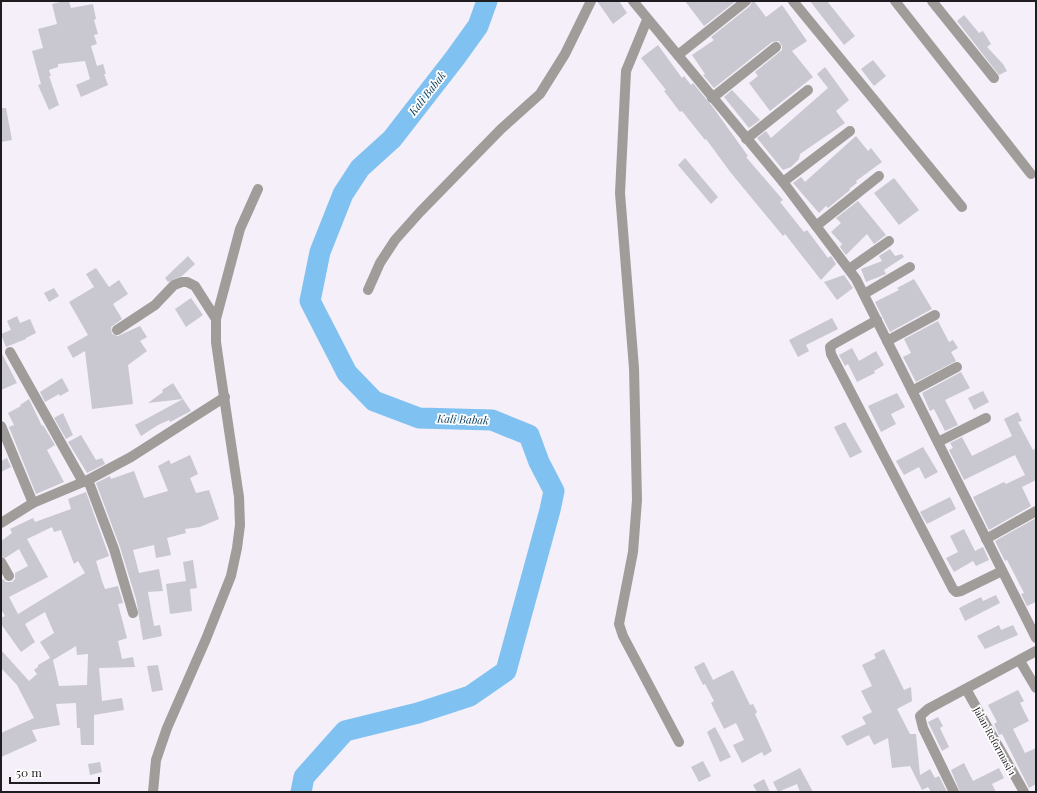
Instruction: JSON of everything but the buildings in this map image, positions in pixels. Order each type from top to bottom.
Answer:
[{"type":"street","points":[[368,290],[380,263],[400,234],[501,129],[540,94],[565,54],[591,1]]},
{"type":"street","points":[[633,1],[746,140],[783,182],[849,269],[864,294],[1036,638]]},
{"type":"street","points":[[678,56],[746,1]]},
{"type":"street","points":[[793,1],[962,207]]},
{"type":"street","points":[[895,1],[1031,174]]},
{"type":"street","points":[[932,1],[994,78]]},
{"type":"street","points":[[647,20],[626,71],[620,185],[634,368],[637,505],[633,552],[619,624],[623,636],[679,742]]},
{"type":"street","points":[[712,98],[776,46]]},
{"type":"street","points":[[746,140],[808,90]]},
{"type":"street","points":[[783,182],[850,130]]},
{"type":"street","points":[[816,226],[879,176]]},
{"type":"street","points":[[153,792],[156,760],[167,728],[206,639],[231,576],[237,548],[240,525],[239,497],[216,342],[216,319],[240,229],[258,189]]},
{"type":"street","points":[[849,269],[889,241]]},
{"type":"street","points":[[864,294],[910,267]]},
{"type":"street","points":[[117,330],[155,305],[174,285],[182,282],[187,282],[195,286],[216,319]]},
{"type":"street","points":[[887,341],[935,316]]},
{"type":"street","points":[[877,320],[834,344],[830,347],[831,354],[953,589],[956,592],[961,592],[1002,571]]},
{"type":"street","points":[[10,352],[85,481],[114,549],[133,614]]},
{"type":"street","points":[[912,391],[957,367]]},
{"type":"street","points":[[1,523],[33,503],[85,481],[158,441],[225,397]]},
{"type":"street","points":[[938,442],[986,418]]},
{"type":"street","points":[[1,426],[33,503]]},
{"type":"street","points":[[986,539],[1036,511]]},
{"type":"street","points":[[1,562],[9,576]]},
{"type":"street","points":[[954,792],[923,728],[920,716],[928,709],[1020,661],[1036,651]]},
{"type":"street","points":[[1020,661],[1036,688]]},
{"type":"street","name":"Jalan Reformasi 1","points":[[966,689],[1024,792]]},
{"type":"waterway","name":"Kali Babak","points":[[301,792],[304,777],[345,731],[418,713],[470,696],[506,671],[550,510],[554,491],[539,462],[529,435],[492,420],[419,418],[374,401],[347,373],[310,301],[320,252],[343,194],[360,168],[392,139],[455,58],[478,26],[487,1]]}]
